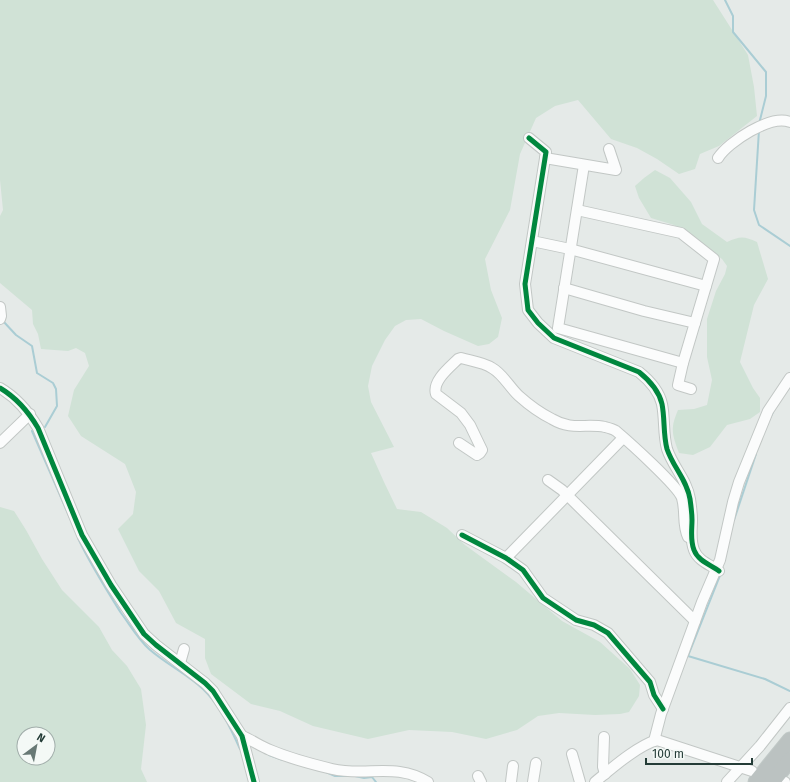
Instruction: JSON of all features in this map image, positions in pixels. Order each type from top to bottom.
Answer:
[{"type":"highway","points":[[754,776],[790,740]]},
{"type":"highway","points":[[772,782],[790,760]]},
{"type":"street","points":[[718,158],[738,140],[762,125],[786,120],[790,122]]},
{"type":"street","points":[[529,138],[546,152],[525,284],[528,310],[554,338],[639,372],[647,378],[662,403],[664,436],[668,450],[682,476],[689,496],[692,520],[692,544]]},
{"type":"street","points":[[545,158],[616,170],[609,149]]},
{"type":"street","points":[[584,165],[558,328],[683,363]]},
{"type":"street","points":[[577,210],[681,233],[714,259],[683,363],[678,385],[691,389]]},
{"type":"street","points":[[532,241],[570,249],[706,286]]},
{"type":"street","points":[[564,288],[644,311],[695,323]]},
{"type":"street","points":[[0,307],[0,319]]},
{"type":"street","points":[[459,443],[477,455],[482,450],[473,431],[461,413],[436,394],[435,390],[444,373],[458,358],[460,358],[491,367],[496,370],[528,404],[563,425],[605,427],[616,431],[663,475],[679,493],[682,499],[687,534],[694,551],[701,560],[718,570]]},
{"type":"street","points":[[654,741],[663,709],[695,621],[718,570],[739,482],[768,411],[790,378]]},
{"type":"street","points":[[0,388],[11,395],[30,414],[38,428],[82,535],[111,585],[144,634],[213,691],[242,736],[254,782]]},
{"type":"street","points":[[0,443],[30,414]]},
{"type":"street","points":[[506,558],[623,438]]},
{"type":"street","points":[[548,480],[562,490],[695,621]]},
{"type":"street","points":[[462,534],[506,558],[523,570],[543,598],[576,620],[594,625],[608,633],[650,682],[654,695],[663,709]]},
{"type":"street","points":[[180,663],[184,649]]},
{"type":"street","points":[[727,782],[760,746],[790,708]]},
{"type":"street","points":[[242,736],[271,751],[334,770],[364,772],[393,770],[419,776],[428,782]]},
{"type":"street","points":[[604,737],[603,767],[605,774]]},
{"type":"street","points":[[595,782],[640,748],[657,740],[741,767],[754,776]]},
{"type":"street","points":[[572,754],[580,782]]},
{"type":"street","points":[[533,782],[536,763]]},
{"type":"street","points":[[511,782],[513,766]]},
{"type":"green space","points":[[0,0],[713,0],[748,55],[754,87],[757,116],[719,146],[700,154],[695,169],[679,174],[637,148],[611,139],[578,100],[555,106],[536,118],[520,154],[510,210],[485,259],[491,290],[502,318],[498,337],[489,344],[478,346],[421,319],[406,320],[395,326],[385,340],[372,366],[368,386],[371,402],[394,447],[371,453],[397,509],[421,512],[447,528],[465,545],[516,582],[562,621],[600,642],[630,669],[640,685],[639,696],[629,712],[620,714],[595,715],[559,713],[538,716],[517,730],[486,739],[452,732],[409,730],[368,739],[313,726],[280,711],[251,704],[211,674],[205,658],[205,639],[176,623],[159,591],[139,571],[118,529],[133,514],[136,492],[125,464],[81,436],[68,416],[74,390],[89,366],[85,353],[76,348],[68,351],[41,349],[38,334],[33,324],[32,310],[0,283],[0,216],[3,210],[0,180]]},
{"type":"green space","points":[[655,170],[670,178],[691,202],[702,224],[727,242],[742,238],[757,242],[768,279],[754,305],[740,362],[753,388],[760,398],[760,412],[750,419],[727,425],[710,447],[693,455],[679,453],[673,436],[673,427],[678,410],[694,409],[707,405],[712,380],[707,357],[707,319],[716,291],[725,274],[727,266],[722,259],[674,225],[651,218],[639,198],[635,186]]},
{"type":"green space","points":[[0,507],[14,511],[62,590],[99,627],[112,650],[127,666],[141,689],[146,725],[141,769],[147,782],[0,782]]},
{"type":"waterway","points":[[725,0],[733,16],[733,32],[766,72],[766,96],[759,124]]},
{"type":"waterway","points":[[759,130],[754,210],[759,225],[790,246]]},
{"type":"waterway","points":[[3,321],[16,335],[32,346],[37,373],[53,383],[56,389],[57,406],[45,427]]},
{"type":"waterway","points":[[769,420],[773,412]]},
{"type":"waterway","points":[[32,431],[70,518]]},
{"type":"waterway","points":[[734,520],[756,454]]},
{"type":"waterway","points":[[78,538],[104,586],[138,636],[145,645],[209,695],[215,702],[233,733],[240,749],[242,749]]},
{"type":"waterway","points":[[721,573],[688,656],[765,679],[790,691]]},
{"type":"waterway","points":[[269,755],[283,760]]},
{"type":"waterway","points":[[326,772],[335,776],[351,776]]},
{"type":"waterway","points":[[355,776],[364,778],[372,777],[376,782]]},
{"type":"cycle path","points":[[529,138],[546,152],[525,284],[528,310],[538,323],[554,338],[639,372],[653,386],[661,399],[667,449],[686,486],[690,499],[694,550],[698,557],[719,571]]},
{"type":"cycle path","points":[[0,388],[22,405],[38,428],[82,535],[111,585],[144,634],[213,691],[242,736],[254,782]]},
{"type":"cycle path","points":[[462,535],[506,558],[523,570],[543,598],[576,620],[594,625],[608,633],[650,682],[654,695],[663,709]]}]
